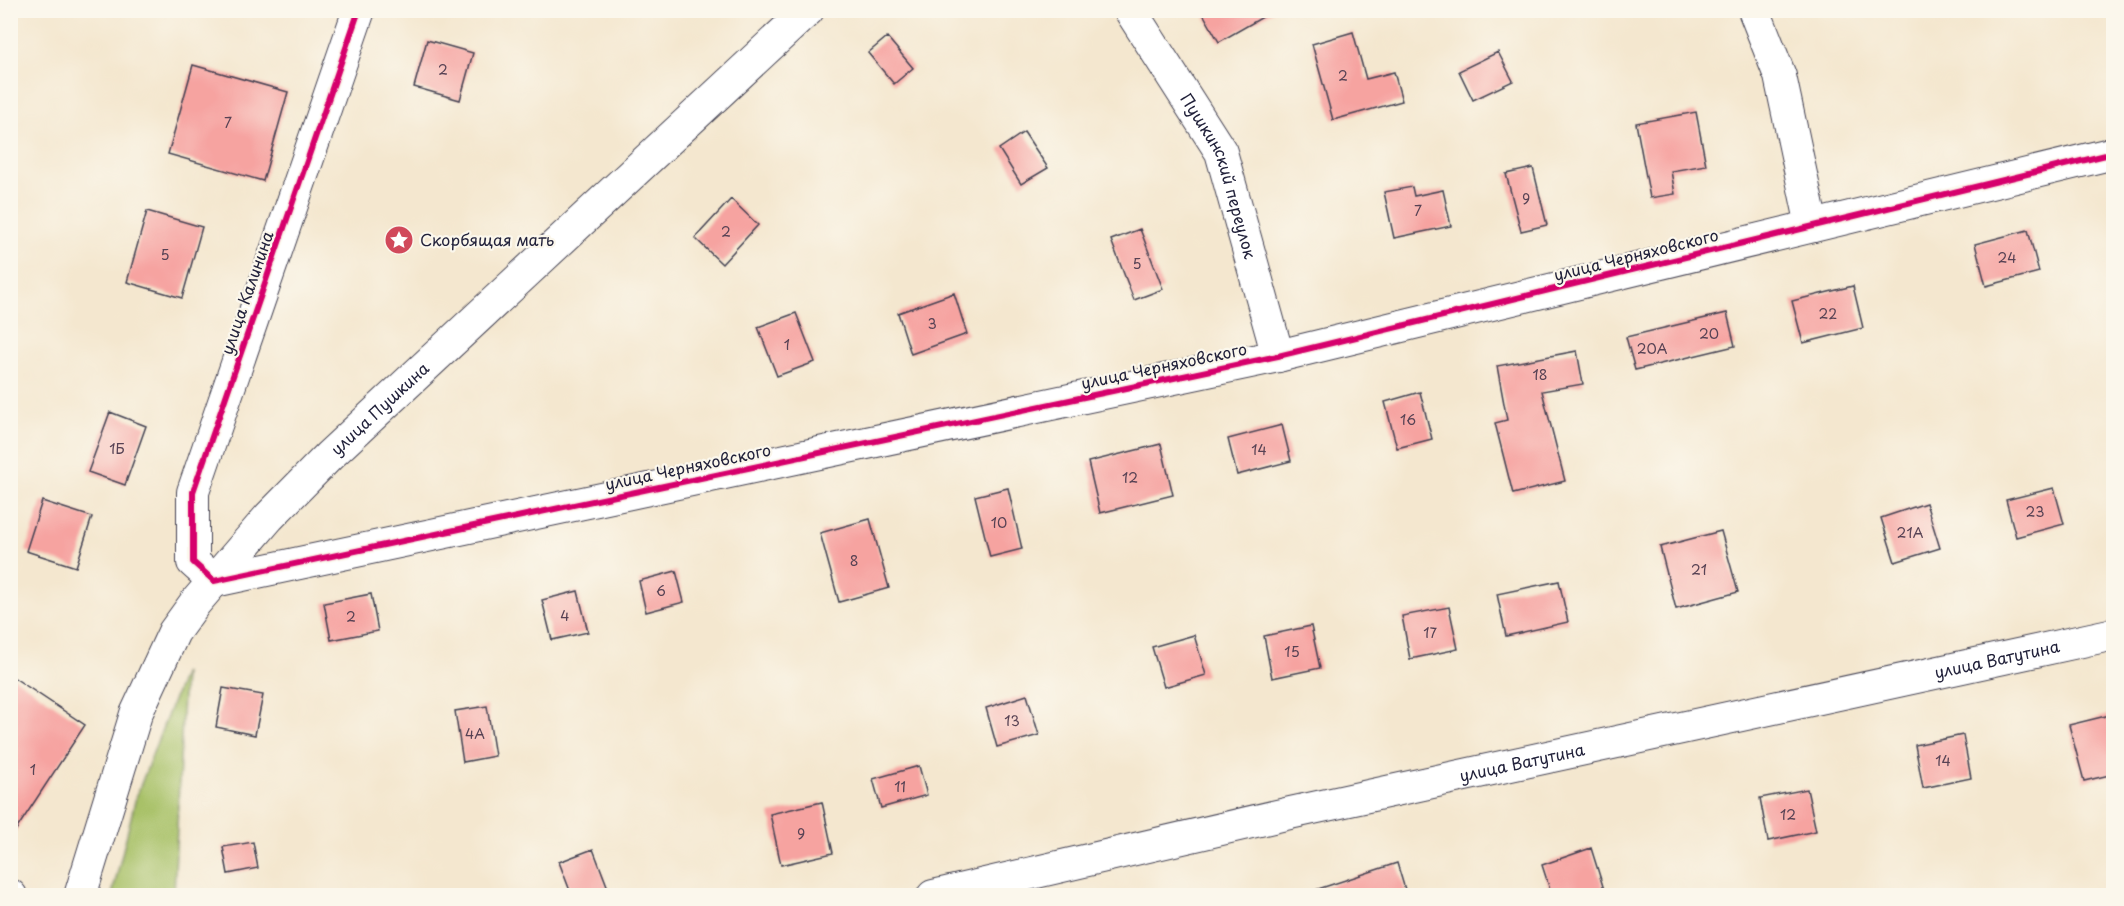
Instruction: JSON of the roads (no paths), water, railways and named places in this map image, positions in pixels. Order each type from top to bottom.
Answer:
[{"type":"street","name":"улица Калинина","points":[[214,581],[193,562],[193,492],[359,10]]},
{"type":"street","name":"улица Пушкина","points":[[80,896],[136,714],[154,671],[174,632],[214,581],[269,517],[329,456],[807,10]]},
{"type":"street","name":"Пушкинский переулок","points":[[1130,10],[1221,152],[1278,356]]},
{"type":"street","points":[[1754,10],[1780,76],[1812,226]]},
{"type":"street","name":"улица Черняховского","points":[[214,581],[1278,356],[2114,153]]},
{"type":"street","name":"улица Ватутина","points":[[933,896],[1290,813],[2114,634]]},
{"type":"place","name":"Скорбящая мать","points":[[399,240]]}]
